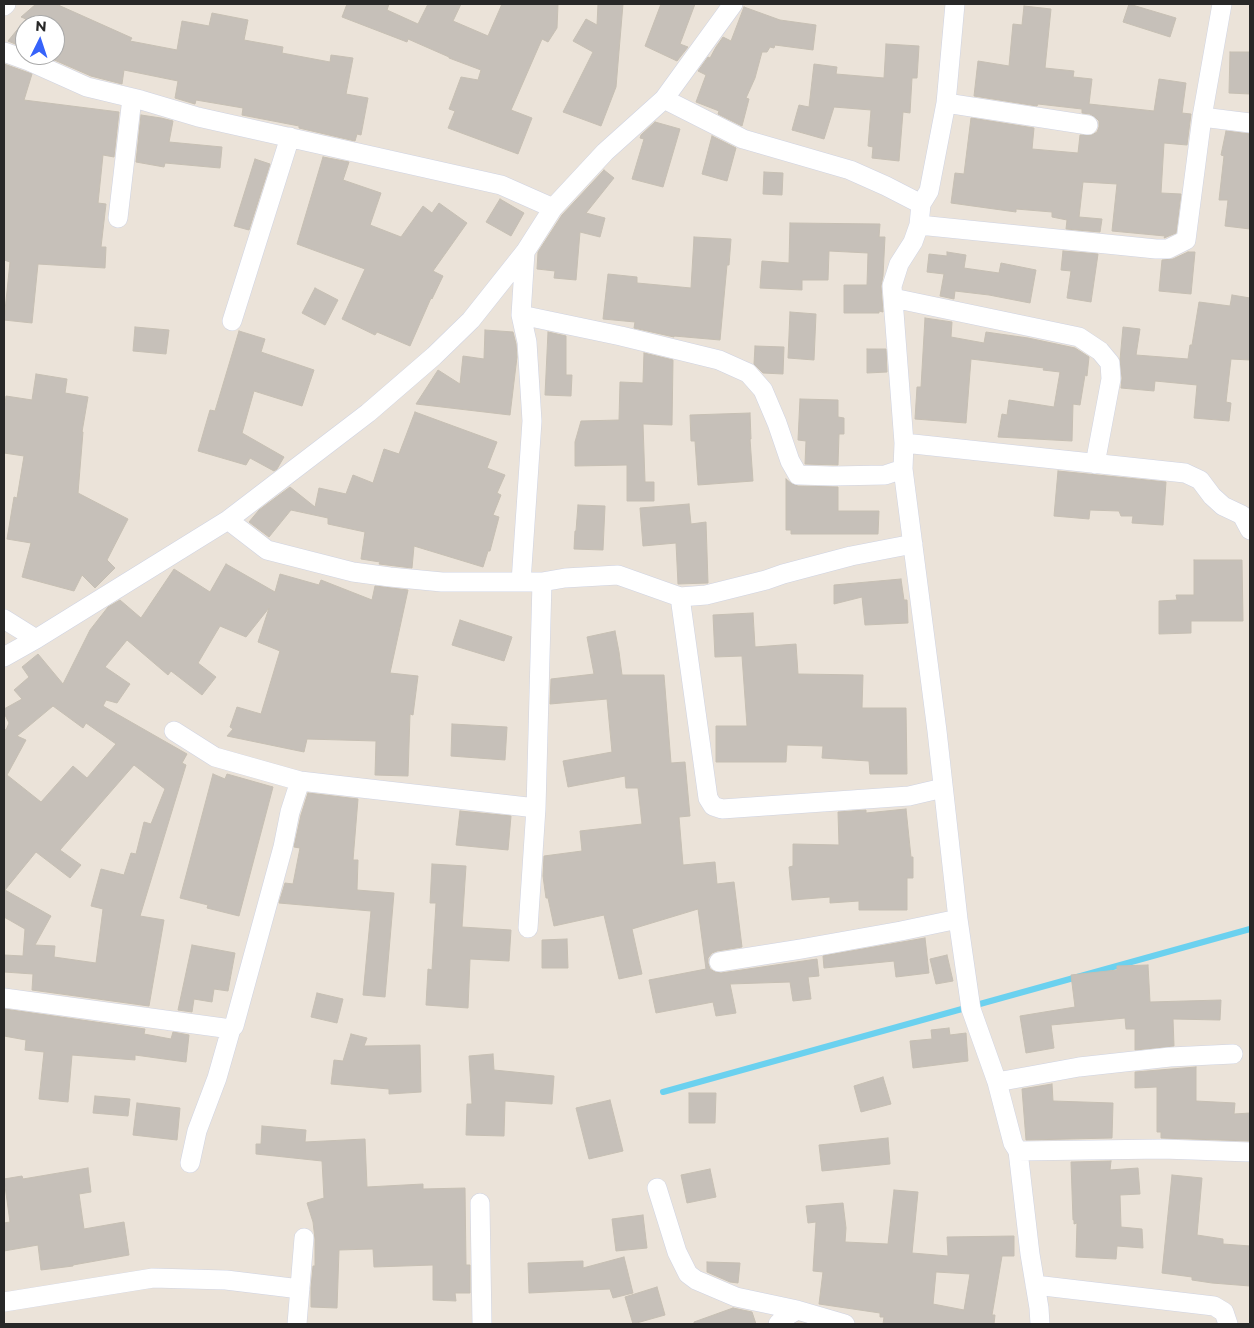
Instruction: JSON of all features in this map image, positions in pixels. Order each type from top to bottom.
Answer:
[{"type":"street","points":[[4,657],[228,520],[368,413],[434,356],[471,320],[525,252],[553,208],[605,152],[664,99],[733,4]]},
{"type":"street","points":[[956,4],[946,104],[930,192],[921,204],[919,225],[913,242],[899,264],[892,286],[894,327],[904,443],[904,469],[970,1009],[997,1082],[1013,1143],[1018,1150],[1040,1324]]},
{"type":"street","points":[[919,225],[1156,249],[1168,249],[1186,240],[1202,117],[1222,4]]},
{"type":"street","points":[[4,52],[87,87],[198,117],[501,185],[553,208]]},
{"type":"street","points":[[118,218],[132,98]]},
{"type":"street","points":[[664,99],[743,139],[850,170],[921,204]]},
{"type":"street","points":[[946,104],[1088,125]]},
{"type":"street","points":[[1202,117],[1250,123]]},
{"type":"street","points":[[232,321],[290,137]]},
{"type":"street","points":[[522,582],[532,421],[527,342],[521,315],[525,252]]},
{"type":"street","points":[[893,298],[1079,337],[1100,351],[1110,363],[1110,379],[1095,464]]},
{"type":"street","points":[[521,315],[621,336],[719,360],[748,374],[763,390],[790,461],[798,475],[885,476],[904,469]]},
{"type":"street","points":[[904,443],[1185,473],[1200,480],[1212,496],[1223,506],[1242,515],[1250,530]]},
{"type":"street","points":[[228,520],[267,550],[353,572],[442,582],[542,582],[565,578],[618,575],[680,597],[706,595],[851,556],[913,544]]},
{"type":"street","points":[[528,928],[536,808],[542,582]]},
{"type":"street","points":[[680,597],[708,798],[713,806],[722,809],[909,796],[943,788]]},
{"type":"street","points":[[4,619],[36,639]]},
{"type":"street","points":[[174,731],[215,757],[300,781],[536,808]]},
{"type":"street","points":[[190,1163],[231,1029],[234,1026],[283,847],[290,812],[300,781]]},
{"type":"street","points":[[719,962],[820,946],[958,919]]},
{"type":"street","points":[[4,998],[231,1029]]},
{"type":"street","points":[[997,1082],[1079,1067],[1170,1057],[1233,1054]]},
{"type":"street","points":[[1018,1150],[1163,1149],[1250,1152]]},
{"type":"street","points":[[657,1188],[678,1252],[688,1274],[696,1280],[736,1297],[797,1310],[845,1324]]},
{"type":"street","points":[[480,1203],[482,1324]]},
{"type":"street","points":[[297,1324],[304,1238]]},
{"type":"street","points":[[4,1302],[152,1278],[226,1280],[300,1289]]},
{"type":"street","points":[[1035,1285],[1214,1306],[1224,1312],[1228,1324]]},
{"type":"street","points":[[778,1324],[797,1310]]},
{"type":"building","points":[[36,4],[56,4],[132,38],[130,41],[177,50],[182,21],[209,26],[212,13],[248,20],[244,40],[283,47],[282,53],[330,62],[331,55],[353,58],[346,94],[368,98],[361,135],[357,134],[355,141],[299,128],[299,126],[242,115],[243,108],[196,100],[195,104],[175,98],[178,81],[124,70],[122,84],[91,76],[65,65],[65,15],[23,15]]},
{"type":"building","points":[[347,4],[389,4],[387,10],[418,24],[428,4],[461,4],[453,21],[488,36],[502,4],[558,4],[557,28],[548,42],[542,39],[511,110],[532,118],[518,154],[448,128],[455,111],[449,109],[461,77],[478,80],[481,70],[408,39],[407,42],[342,17]]},
{"type":"building","points":[[598,4],[623,4],[616,87],[601,126],[563,112],[593,52],[573,41],[586,19],[597,25]]},
{"type":"building","points":[[661,4],[695,4],[680,44],[688,47],[677,61],[645,46]]},
{"type":"building","points":[[1129,4],[1176,18],[1170,37],[1123,22]]},
{"type":"building","points":[[1024,6],[1051,9],[1045,68],[1074,71],[1073,77],[1092,79],[1089,104],[1154,111],[1159,79],[1186,83],[1182,113],[1191,114],[1187,145],[1164,143],[1161,193],[1181,194],[1176,233],[1164,238],[1165,236],[1112,231],[1117,184],[1083,182],[1079,217],[1102,219],[1100,232],[1066,229],[1067,220],[1052,217],[1052,212],[1016,209],[1016,212],[951,203],[955,173],[964,174],[971,118],[1034,128],[1032,149],[1078,153],[1080,135],[1092,135],[1097,132],[1099,127],[1099,121],[1090,114],[1082,113],[1082,109],[1038,104],[1037,106],[974,96],[978,61],[1009,66],[1013,24],[1022,25]]},
{"type":"building","points":[[744,7],[780,20],[816,25],[813,50],[775,45],[774,48],[770,47],[767,52],[762,52],[755,78],[746,98],[749,99],[742,126],[718,114],[719,111],[696,102],[706,75],[698,71],[708,57],[710,58],[723,37],[731,41]]},
{"type":"building","points":[[15,32],[15,44],[8,41]]},
{"type":"building","points":[[886,44],[919,46],[917,78],[912,78],[910,113],[903,112],[899,161],[872,158],[873,147],[868,146],[871,110],[834,107],[824,139],[792,130],[799,105],[809,107],[814,64],[837,67],[836,74],[884,78]]},
{"type":"building","points":[[1230,52],[1250,52],[1250,94],[1229,93]]},
{"type":"building","points":[[4,64],[32,74],[24,100],[119,112],[114,157],[103,155],[98,203],[106,204],[101,247],[106,247],[105,268],[38,264],[32,323],[4,320],[10,262],[4,260]]},
{"type":"building","points":[[141,115],[173,121],[169,142],[222,147],[220,168],[165,163],[164,167],[136,162]]},
{"type":"building","points":[[655,122],[680,129],[663,187],[632,179],[644,139],[640,138],[641,135]]},
{"type":"building","points":[[1226,131],[1250,134],[1250,229],[1225,226],[1228,200],[1219,200],[1224,156],[1221,155]]},
{"type":"building","points":[[712,136],[736,148],[727,181],[702,174]]},
{"type":"building","points":[[323,157],[349,162],[343,180],[381,193],[370,225],[401,237],[423,206],[432,213],[439,203],[467,223],[433,271],[443,276],[410,346],[377,332],[375,335],[342,319],[365,269],[297,244]]},
{"type":"building","points":[[255,159],[270,164],[249,230],[234,226]]},
{"type":"building","points":[[604,170],[614,178],[586,213],[605,218],[600,237],[580,232],[576,280],[554,278],[555,271],[537,269],[538,252],[562,215]]},
{"type":"building","points":[[764,172],[783,173],[782,195],[763,194]]},
{"type":"building","points":[[500,199],[524,213],[511,236],[486,222]]},
{"type":"building","points":[[790,223],[880,224],[879,237],[885,237],[881,286],[883,312],[844,313],[844,285],[867,285],[868,253],[829,251],[828,280],[802,280],[802,290],[760,288],[762,261],[789,263]]},
{"type":"building","points":[[694,237],[731,239],[720,340],[674,337],[634,328],[635,322],[603,319],[608,274],[637,277],[637,283],[691,288]]},
{"type":"building","points":[[1063,251],[1098,254],[1091,302],[1067,298],[1071,271],[1061,270]]},
{"type":"building","points":[[947,252],[966,255],[964,268],[999,273],[1001,263],[1036,270],[1030,303],[955,291],[954,299],[940,296],[944,274],[927,272],[929,254],[947,256]]},
{"type":"building","points":[[1188,252],[1195,252],[1191,294],[1159,291],[1162,260],[1173,259]]},
{"type":"building","points":[[315,288],[338,300],[325,325],[302,313]]},
{"type":"building","points":[[1232,295],[1250,298],[1250,360],[1231,359],[1226,402],[1231,403],[1229,421],[1194,418],[1197,385],[1155,381],[1154,391],[1121,388],[1120,360],[1123,327],[1140,329],[1136,355],[1188,359],[1199,302],[1230,306]]},
{"type":"building","points":[[790,312],[816,314],[814,360],[788,358]]},
{"type":"building","points":[[925,318],[952,322],[951,337],[984,343],[986,332],[1028,338],[1075,348],[1089,357],[1087,376],[1085,375],[1080,405],[1073,404],[1072,441],[998,437],[1002,414],[1007,415],[1009,400],[1054,407],[1060,372],[1043,370],[1044,368],[971,359],[966,423],[915,419],[917,387],[921,387]]},
{"type":"building","points":[[135,327],[169,330],[166,354],[133,351]]},
{"type":"building","points":[[485,330],[513,332],[517,357],[510,415],[416,404],[438,370],[460,384],[463,356],[484,359]]},
{"type":"building","points":[[239,331],[265,339],[261,352],[314,370],[302,406],[254,391],[242,433],[284,457],[274,471],[250,458],[246,465],[198,451],[210,410],[215,411]]},
{"type":"building","points":[[548,332],[566,336],[566,375],[572,375],[571,396],[545,395]]},
{"type":"building","points":[[755,346],[784,347],[783,374],[763,373],[754,364]]},
{"type":"building","points":[[867,349],[886,349],[887,372],[867,373]]},
{"type":"building","points":[[644,353],[673,360],[672,425],[643,424],[645,482],[654,482],[654,501],[627,501],[627,465],[575,466],[575,442],[581,421],[619,420],[620,382],[643,383]]},
{"type":"building","points":[[36,374],[67,379],[65,393],[88,397],[82,432],[78,493],[128,519],[107,560],[115,568],[95,588],[82,575],[74,591],[22,577],[31,543],[7,539],[14,497],[17,498],[24,456],[4,453],[4,410],[6,396],[32,400]]},
{"type":"building","points":[[800,399],[838,400],[838,417],[844,418],[844,434],[839,434],[838,465],[805,464],[806,441],[798,440]]},
{"type":"building","points":[[415,412],[497,442],[487,468],[505,475],[497,493],[501,495],[493,515],[499,517],[490,551],[488,551],[483,567],[414,546],[412,568],[379,564],[380,562],[361,559],[365,532],[328,524],[328,518],[291,510],[269,537],[249,522],[259,510],[290,487],[315,507],[319,488],[346,494],[353,475],[373,483],[384,449],[399,454]]},
{"type":"building","points":[[750,413],[753,481],[698,485],[695,441],[691,441],[690,415]]},
{"type":"building","points":[[1058,471],[1166,482],[1163,525],[1132,523],[1133,516],[1121,516],[1119,511],[1090,510],[1089,519],[1054,516]]},
{"type":"building","points":[[786,479],[798,486],[838,487],[838,511],[879,511],[878,534],[791,534],[791,530],[786,530]]},
{"type":"building","points":[[689,504],[691,524],[706,522],[708,583],[678,584],[676,543],[643,546],[640,508]]},
{"type":"building","points":[[578,505],[605,506],[603,550],[574,549]]},
{"type":"building","points":[[1194,560],[1242,560],[1243,621],[1191,621],[1191,633],[1159,634],[1159,601],[1177,600],[1176,595],[1194,595]]},
{"type":"building","points":[[226,564],[275,592],[280,574],[319,585],[321,580],[372,600],[375,586],[408,590],[390,673],[418,676],[413,715],[410,714],[408,776],[375,775],[376,741],[307,739],[304,752],[227,736],[233,729],[230,727],[237,707],[261,714],[280,651],[258,642],[269,608],[246,637],[220,626],[198,663],[216,677],[202,695],[171,671],[168,675],[127,640],[105,667],[130,684],[117,703],[106,700],[103,706],[187,754],[182,763],[186,765],[140,916],[164,920],[149,1006],[32,990],[33,974],[4,972],[4,955],[23,956],[25,929],[4,917],[4,729],[6,730],[9,723],[4,709],[22,699],[14,690],[29,677],[22,667],[38,654],[63,684],[90,630],[108,607],[120,600],[141,618],[174,569],[210,592]],"holes":[[[53,706],[83,728],[86,723],[116,744],[87,778],[73,766],[41,802],[7,775],[26,740],[17,736]],[[134,765],[165,789],[151,824],[144,822],[136,854],[131,853],[124,875],[101,869],[91,906],[103,909],[96,963],[54,957],[55,946],[35,945],[51,916],[5,890],[36,852],[70,878],[81,865],[60,850]]]},
{"type":"building","points":[[901,579],[904,600],[907,600],[908,623],[865,625],[862,597],[834,604],[834,585]]},
{"type":"building","points":[[753,613],[755,647],[796,644],[798,674],[863,675],[862,708],[906,708],[907,774],[870,774],[869,761],[822,758],[823,746],[787,745],[786,762],[716,762],[716,726],[747,726],[742,656],[715,657],[713,615]]},
{"type":"building","points":[[460,620],[512,637],[504,661],[452,645]]},
{"type":"building","points":[[615,631],[622,675],[664,675],[671,763],[685,762],[690,816],[679,817],[683,865],[715,862],[717,884],[734,882],[742,947],[712,953],[708,958],[710,969],[721,973],[817,959],[819,976],[808,977],[811,999],[793,1001],[790,982],[730,984],[736,1013],[716,1016],[713,1002],[656,1013],[649,980],[706,969],[698,909],[632,929],[642,974],[619,979],[604,915],[554,926],[548,898],[546,898],[543,876],[544,856],[582,851],[580,831],[642,824],[638,788],[626,788],[625,776],[568,787],[563,761],[612,752],[607,699],[550,704],[551,679],[594,674],[587,637]]},
{"type":"building","points":[[452,724],[507,727],[505,760],[451,756]]},
{"type":"building","points":[[213,774],[225,779],[227,774],[273,787],[239,916],[207,908],[208,905],[180,898]]},
{"type":"building","points":[[308,793],[358,799],[353,860],[358,860],[357,890],[394,893],[385,997],[363,995],[371,911],[279,903],[285,883],[293,884],[300,848],[294,847]]},
{"type":"building","points":[[906,809],[911,857],[913,857],[913,878],[907,878],[907,910],[859,910],[859,901],[830,903],[830,897],[792,900],[789,867],[793,866],[793,844],[839,845],[838,812],[866,810],[866,813]]},
{"type":"building","points":[[460,811],[511,816],[508,850],[456,845]]},
{"type":"building","points":[[432,864],[466,866],[462,927],[511,930],[509,961],[470,959],[468,1008],[426,1005],[428,969],[432,970],[436,903],[430,903]]},
{"type":"building","points":[[925,938],[929,973],[896,977],[894,961],[824,968],[823,956]]},
{"type":"building","points":[[567,939],[568,968],[542,968],[542,940]]},
{"type":"building","points":[[192,945],[235,953],[228,991],[214,989],[212,1002],[194,999],[192,1012],[178,1010]]},
{"type":"building","points":[[947,955],[953,981],[936,984],[930,959]]},
{"type":"building","points":[[1148,965],[1150,1002],[1221,1000],[1220,1020],[1173,1019],[1174,1046],[1135,1050],[1135,1029],[1126,1029],[1125,1018],[1051,1025],[1054,1048],[1026,1053],[1020,1016],[1075,1007],[1071,975],[1117,970],[1117,966]]},
{"type":"building","points":[[317,993],[343,999],[337,1023],[311,1017]]},
{"type":"building","points":[[4,1009],[145,1029],[144,1034],[171,1039],[173,1032],[189,1035],[186,1062],[135,1055],[135,1060],[72,1055],[68,1102],[39,1099],[44,1052],[25,1050],[26,1040],[4,1036]]},
{"type":"building","points":[[949,1028],[950,1035],[966,1033],[968,1061],[913,1068],[910,1041],[932,1039],[931,1030]]},
{"type":"building","points":[[351,1034],[367,1038],[364,1046],[420,1045],[421,1092],[389,1094],[389,1089],[331,1084],[334,1060],[343,1061]]},
{"type":"building","points":[[493,1054],[494,1070],[554,1076],[552,1104],[505,1101],[504,1136],[466,1135],[467,1104],[472,1104],[469,1056]]},
{"type":"building","points":[[1196,1067],[1196,1101],[1235,1103],[1234,1114],[1250,1113],[1250,1141],[1161,1138],[1161,1132],[1157,1132],[1157,1087],[1135,1088],[1135,1072]]},
{"type":"building","points":[[883,1077],[891,1104],[861,1112],[854,1086]]},
{"type":"building","points":[[1052,1084],[1053,1101],[1113,1103],[1112,1138],[1026,1140],[1022,1089]]},
{"type":"building","points":[[689,1093],[716,1093],[715,1123],[689,1123]]},
{"type":"building","points":[[95,1096],[130,1099],[128,1116],[93,1113]]},
{"type":"building","points":[[610,1100],[623,1151],[589,1159],[576,1108]]},
{"type":"building","points":[[137,1103],[180,1108],[177,1140],[133,1135]]},
{"type":"building","points":[[262,1126],[306,1130],[305,1142],[365,1139],[367,1187],[423,1184],[423,1189],[465,1188],[466,1265],[470,1265],[470,1293],[455,1293],[456,1301],[433,1300],[433,1265],[374,1267],[373,1249],[339,1250],[337,1308],[311,1307],[313,1266],[315,1266],[315,1239],[313,1222],[307,1203],[324,1198],[322,1161],[256,1154],[256,1144],[261,1144]]},
{"type":"building","points":[[888,1138],[890,1164],[822,1171],[819,1145]]},
{"type":"building","points":[[1111,1161],[1110,1170],[1138,1168],[1140,1194],[1120,1195],[1121,1227],[1142,1229],[1143,1248],[1117,1246],[1116,1259],[1076,1257],[1077,1223],[1074,1224],[1073,1220],[1071,1162]]},
{"type":"building","points":[[88,1168],[91,1192],[79,1194],[84,1229],[124,1222],[129,1255],[41,1270],[38,1245],[4,1251],[4,1223],[10,1222],[4,1179],[22,1176],[23,1179]]},
{"type":"building","points":[[710,1169],[716,1197],[687,1203],[681,1175]]},
{"type":"building","points":[[1172,1175],[1202,1178],[1197,1235],[1223,1239],[1223,1244],[1250,1246],[1250,1286],[1212,1283],[1192,1280],[1192,1277],[1162,1273]]},
{"type":"building","points":[[894,1190],[918,1192],[912,1253],[948,1256],[947,1237],[1014,1236],[1014,1256],[1002,1256],[992,1315],[995,1315],[994,1324],[883,1324],[884,1317],[880,1317],[880,1313],[819,1304],[823,1272],[813,1271],[816,1222],[808,1223],[806,1206],[843,1203],[846,1228],[845,1242],[888,1244]],"holes":[[[936,1272],[970,1274],[964,1310],[933,1304]]]},
{"type":"building","points":[[643,1215],[647,1248],[616,1251],[612,1219]]},
{"type":"building","points":[[624,1257],[633,1293],[613,1298],[610,1289],[529,1293],[528,1263],[583,1261],[583,1268]]},
{"type":"building","points":[[707,1262],[740,1263],[738,1283],[730,1282],[707,1272]]},
{"type":"building","points":[[657,1287],[665,1315],[633,1324],[625,1297]]},
{"type":"building","points":[[733,1308],[752,1312],[756,1324],[694,1324],[694,1322]]},
{"type":"waterway","points":[[663,1092],[1250,929]]}]
